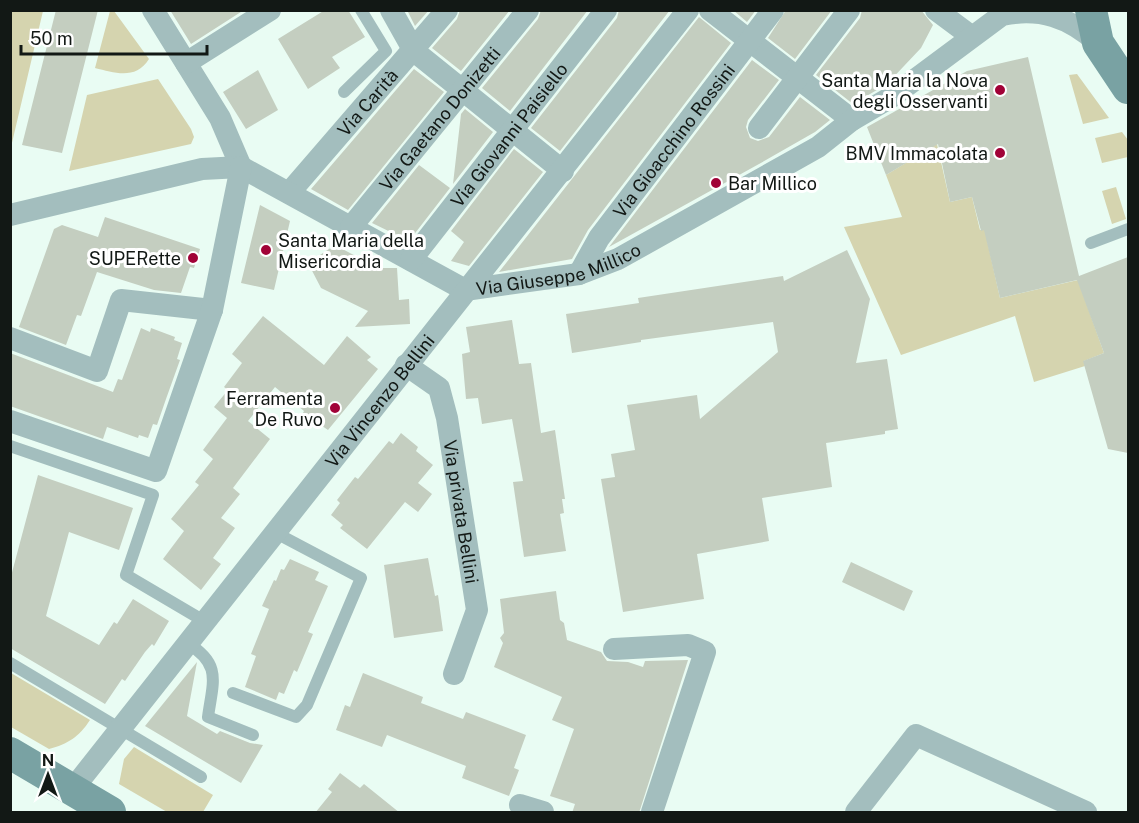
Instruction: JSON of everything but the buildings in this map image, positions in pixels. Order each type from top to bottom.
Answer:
[{"type":"main road","points":[[1091,10],[1098,43],[1128,88]]},
{"type":"main road","points":[[10,753],[110,813]]},
{"type":"street","points":[[10,421],[156,471],[212,310],[241,167],[220,118],[153,10]]},
{"type":"street","points":[[186,63],[270,10]]},
{"type":"street","points":[[391,10],[414,51],[563,171]]},
{"type":"street","name":"Via Carità","points":[[289,193],[414,51],[447,10]]},
{"type":"street","name":"Via Gaetano Donizetti","points":[[351,227],[528,10]]},
{"type":"street","name":"Via Giovanni Paisiello","points":[[411,260],[606,10]]},
{"type":"street","name":"Via Vincenzo Bellini","points":[[72,790],[688,10]]},
{"type":"street","points":[[710,10],[796,80],[852,120]]},
{"type":"street","name":"Via Gioacchino Rossini","points":[[579,274],[599,238],[773,10]]},
{"type":"street","points":[[759,128],[849,10]]},
{"type":"street","points":[[936,10],[971,36]]},
{"type":"street","points":[[1004,13],[1019,11],[1050,14],[1074,24],[1098,43]]},
{"type":"street","name":"Via Giuseppe Millico","points":[[241,167],[465,290],[579,274],[618,259],[818,147],[852,120],[892,96],[1004,13]]},
{"type":"street","points":[[10,215],[202,169],[241,167]]},
{"type":"street","points":[[10,338],[97,371],[121,300],[212,310]]},
{"type":"street","name":"Via privata Bellini","points":[[406,365],[439,388],[449,429],[477,610],[454,674]]},
{"type":"street","points":[[614,649],[688,645],[705,652],[652,813]]},
{"type":"street","points":[[856,813],[916,735],[1086,813]]},
{"type":"street","points":[[520,805],[543,813]]},
{"type":"lane","points":[[344,92],[386,51],[362,10]]},
{"type":"lane","points":[[1091,243],[1128,229]]},
{"type":"lane","points":[[10,446],[153,495],[126,575],[204,621]]},
{"type":"lane","points":[[233,693],[296,717],[307,705],[361,578],[274,532]]},
{"type":"lane","points":[[187,643],[204,653],[214,674],[208,717],[253,735]]},
{"type":"lane","points":[[10,663],[201,777]]},
{"type":"green space","points":[[10,11],[43,11],[11,147]]},
{"type":"green space","points":[[110,11],[114,11],[149,59],[138,70],[125,73],[95,68]]},
{"type":"green space","points":[[1077,74],[1109,118],[1083,124],[1069,75]]},
{"type":"green space","points":[[158,79],[191,129],[194,137],[191,144],[69,171],[87,95]]},
{"type":"green space","points":[[1122,132],[1128,140],[1128,157],[1102,163],[1095,138]]},
{"type":"green space","points":[[937,144],[950,202],[972,197],[980,230],[991,228],[987,240],[1000,298],[1078,280],[1104,353],[1084,361],[1085,366],[1034,382],[1015,316],[901,355],[844,227],[902,217],[886,175]]},
{"type":"green space","points":[[1116,187],[1126,219],[1112,224],[1102,191]]},
{"type":"green space","points":[[11,673],[90,720],[72,739],[49,749],[11,727]]},
{"type":"green space","points":[[134,747],[213,795],[203,812],[167,812],[119,784],[124,759]]},
{"type":"place","name":"Santa Maria la Nova degli Osservanti","points":[[1000,90]]},
{"type":"place","name":"BMV Immacolata","points":[[1000,153]]},
{"type":"place","name":"Bar Millico","points":[[716,183]]},
{"type":"place","name":"Santa Maria della Misericordia","points":[[266,250]]},
{"type":"place","name":"SUPERette","points":[[193,258]]},
{"type":"place","name":"Ferramenta De Ruvo","points":[[335,408]]}]
